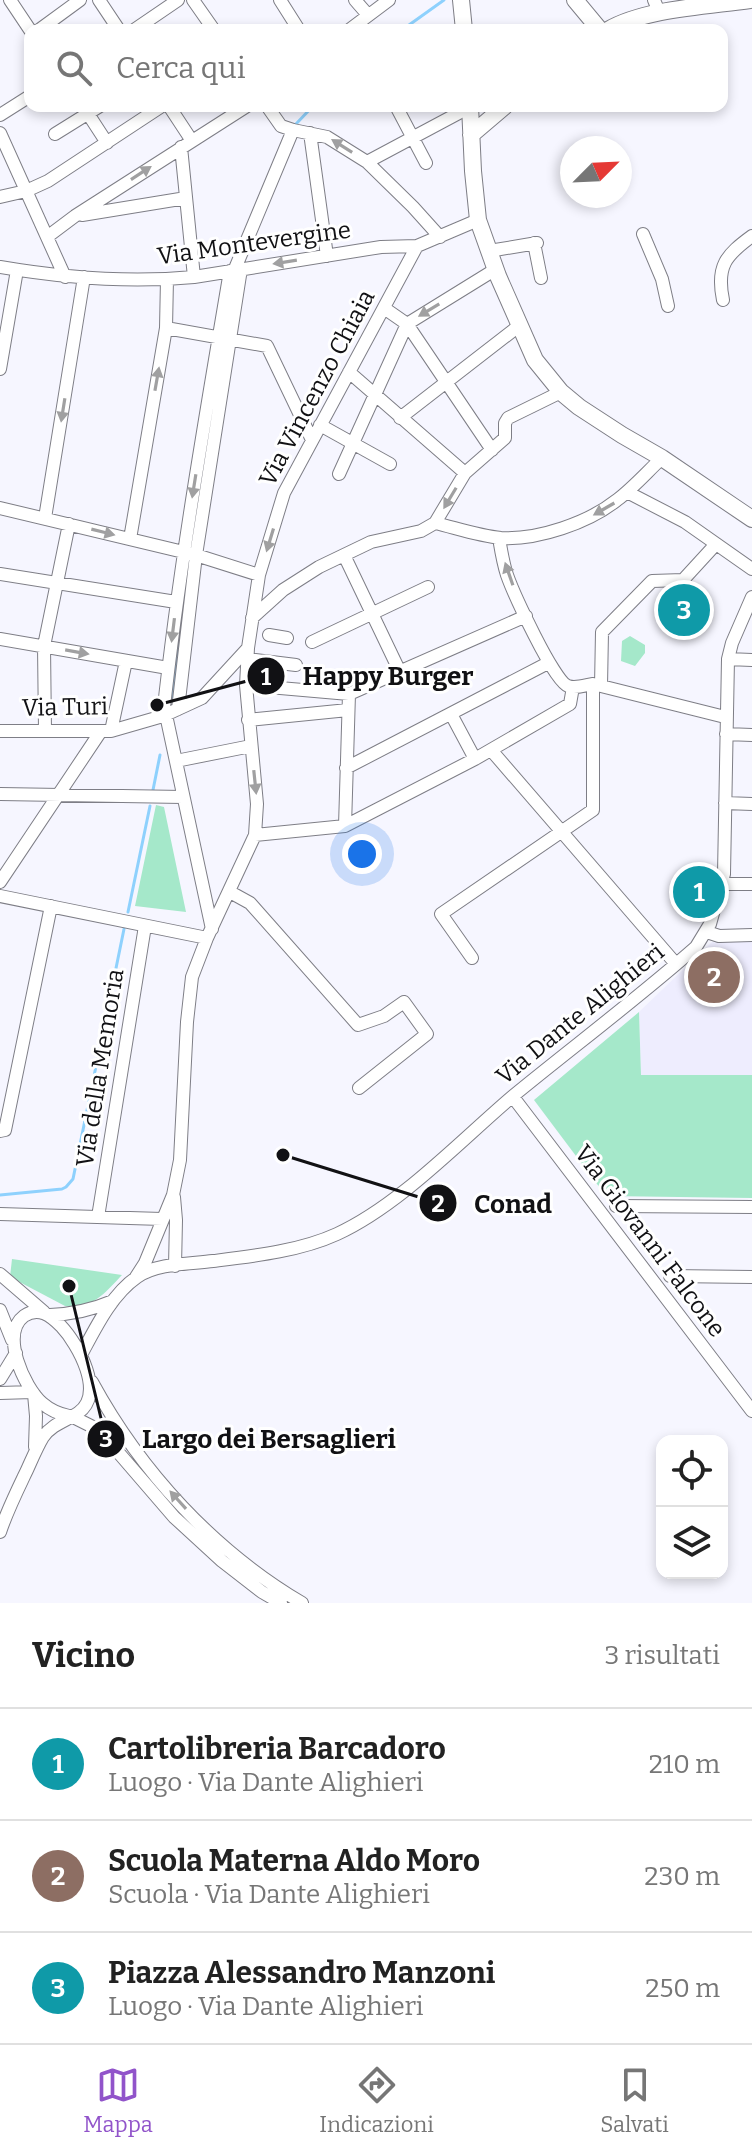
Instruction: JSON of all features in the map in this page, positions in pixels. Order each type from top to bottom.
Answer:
[{"type":"main road","points":[[461,0],[463,24]]},
{"type":"main road","points":[[575,0],[595,24]]},
{"type":"main road","points":[[621,24],[656,6],[750,0]]},
{"type":"main road","points":[[470,112],[478,220],[535,360],[561,392],[579,407],[752,519]]},
{"type":"main road","points":[[471,135],[498,112]]},
{"type":"street","points":[[0,5],[8,0],[26,24]]},
{"type":"street","points":[[47,24],[80,0]]},
{"type":"street","points":[[99,0],[115,24]]},
{"type":"street","points":[[143,24],[178,0]]},
{"type":"street","points":[[193,0],[210,24]]},
{"type":"street","points":[[280,0],[295,24]]},
{"type":"street","points":[[355,0],[368,15]]},
{"type":"street","points":[[357,24],[389,0]]},
{"type":"street","points":[[0,115],[24,100]]},
{"type":"street","points":[[55,134],[83,112]]},
{"type":"street","points":[[87,112],[107,143]]},
{"type":"street","points":[[0,197],[26,191],[48,181],[153,112]]},
{"type":"street","points":[[172,112],[187,144],[186,198],[194,277]]},
{"type":"street","points":[[47,237],[238,112]]},
{"type":"street","points":[[271,112],[281,126],[327,137],[367,162],[440,237]]},
{"type":"street","points":[[399,112],[426,163]]},
{"type":"street","points":[[367,162],[461,112]]},
{"type":"street","points":[[169,713],[189,554],[235,270],[293,130]]},
{"type":"street","points":[[0,133],[65,277]]},
{"type":"street","points":[[310,133],[327,256]]},
{"type":"street","points":[[75,216],[186,198]]},
{"type":"street","name":"Via Montevergine","points":[[0,267],[65,277],[194,277],[381,247],[417,246],[478,220]]},
{"type":"street","points":[[643,234],[662,279],[668,306]]},
{"type":"street","points":[[723,300],[720,285],[727,256],[752,236]]},
{"type":"street","points":[[489,251],[536,243],[541,278]]},
{"type":"street","name":"Via Vincenzo Chiaia","points":[[255,835],[257,804],[246,685],[247,654],[257,630],[259,575],[284,493],[417,246]]},
{"type":"street","points":[[339,474],[407,324],[496,269]]},
{"type":"street","points":[[0,369],[17,270]]},
{"type":"street","points":[[45,518],[84,277]]},
{"type":"street","points":[[130,539],[166,328],[167,279]]},
{"type":"street","points":[[384,308],[407,324],[492,450]]},
{"type":"street","points":[[400,418],[520,325]]},
{"type":"street","points":[[166,328],[267,346],[312,440]]},
{"type":"street","points":[[349,372],[465,473]]},
{"type":"street","points":[[287,638],[257,630],[283,590],[319,567],[371,542],[421,531],[435,523],[465,473],[505,438],[508,418],[561,392]]},
{"type":"street","points":[[320,425],[390,464]]},
{"type":"street","points":[[435,523],[499,538],[542,535],[614,503],[662,458]]},
{"type":"street","points":[[627,492],[685,522],[752,569]]},
{"type":"street","points":[[0,508],[189,554],[259,575]]},
{"type":"street","points":[[45,731],[44,646],[69,524]]},
{"type":"street","points":[[499,538],[507,575],[548,663],[561,683],[573,687],[597,685],[725,717]]},
{"type":"street","points":[[472,958],[441,914],[593,810],[602,632],[652,581],[683,580],[716,544]]},
{"type":"street","points":[[189,554],[176,602],[168,668],[169,713],[209,933]]},
{"type":"street","points":[[344,555],[400,672]]},
{"type":"street","points":[[0,574],[176,602]]},
{"type":"street","points":[[312,642],[428,587]]},
{"type":"street","name":"Via Dante Alighieri","points":[[136,1277],[169,1267],[294,1247],[348,1228],[405,1190],[696,947],[707,932],[722,884],[728,659],[752,597]]},
{"type":"street","points":[[246,685],[349,694],[526,616]]},
{"type":"street","points":[[0,639],[168,668]]},
{"type":"street","points":[[247,654],[296,665]]},
{"type":"street","name":"Via Turi","points":[[0,731],[106,731],[169,713],[202,698],[247,654]]},
{"type":"street","points":[[728,659],[752,660]]},
{"type":"street","points":[[0,882],[106,731],[126,661]]},
{"type":"street","points":[[346,768],[548,663]]},
{"type":"street","points":[[81,1355],[113,1301],[136,1277],[173,1195],[180,1160],[192,977],[255,835],[345,826],[475,759],[570,704],[573,687]]},
{"type":"street","points":[[345,826],[349,694]]},
{"type":"street","points":[[248,720],[348,710]]},
{"type":"street","points":[[451,714],[475,759]]},
{"type":"street","points":[[726,734],[752,735]]},
{"type":"street","points":[[176,761],[251,746]]},
{"type":"street","points":[[491,750],[676,964]]},
{"type":"street","points":[[0,794],[183,797]]},
{"type":"street","points":[[725,803],[752,804]]},
{"type":"street","points":[[0,857],[15,858]]},
{"type":"street","points":[[722,884],[752,884]]},
{"type":"street","points":[[230,892],[250,903],[358,1025],[384,1016],[404,1002],[427,1034],[359,1088]]},
{"type":"street","points":[[0,896],[145,926],[209,933]]},
{"type":"street","points":[[0,1131],[5,1130],[51,906]]},
{"type":"street","name":"Via della Memoria","points":[[98,1217],[145,926]]},
{"type":"street","points":[[707,932],[719,936],[752,935]]},
{"type":"street","name":"Via Giovanni Falcone","points":[[513,1097],[752,1411]]},
{"type":"street","points":[[169,1267],[176,1220],[173,1195]]},
{"type":"street","points":[[616,1206],[752,1207]]},
{"type":"street","points":[[0,1214],[162,1219]]},
{"type":"street","points":[[156,1237],[157,1251],[169,1267]]},
{"type":"street","points":[[0,1274],[74,1342],[115,1423],[204,1530],[247,1566],[302,1603]]},
{"type":"street","points":[[670,1276],[752,1277]]},
{"type":"street","points":[[0,1379],[14,1348],[13,1332],[25,1315],[34,1312],[75,1314],[113,1301]]},
{"type":"street","points":[[0,1310],[21,1371],[33,1393],[50,1409],[99,1430],[174,1517],[222,1561],[281,1603]]},
{"type":"street","points":[[0,1532],[47,1432],[78,1413],[88,1402],[88,1374]]},
{"type":"street","points":[[0,1393],[33,1393]]},
{"type":"street","points":[[33,1393],[36,1438],[33,1457]]},
{"type":"shaded area","points":[[752,941],[752,1075],[641,1076],[639,1012],[712,942]]},
{"type":"green space","points":[[630,636],[645,645],[645,653],[635,666],[621,661],[622,641]]},
{"type":"green space","points":[[156,805],[164,807],[186,912],[135,906]]},
{"type":"green space","points":[[639,1012],[641,1075],[752,1075],[752,1198],[606,1196],[534,1100]]},
{"type":"green space","points":[[12,1259],[122,1275],[104,1294],[90,1303],[65,1306],[10,1277]]},
{"type":"waterway","points":[[410,24],[444,0]]},
{"type":"waterway","points":[[296,124],[307,112]]},
{"type":"waterway","points":[[172,697],[180,626]]},
{"type":"waterway","points":[[153,790],[160,755]]},
{"type":"waterway","points":[[128,912],[150,806]]},
{"type":"waterway","points":[[0,1195],[62,1189],[73,1179],[124,929]]},
{"type":"place","name":"Piazza Alessandro Manzoni","points":[[684,610]]},
{"type":"place","name":"Happy Burger","points":[[157,705]]},
{"type":"place","name":"Cartolibreria Barcadoro","points":[[699,892]]},
{"type":"place","name":"Scuola Materna Aldo Moro","points":[[714,977]]},
{"type":"place","name":"Conad","points":[[283,1155]]},
{"type":"place","name":"Largo dei Bersaglieri","points":[[69,1286]]}]
